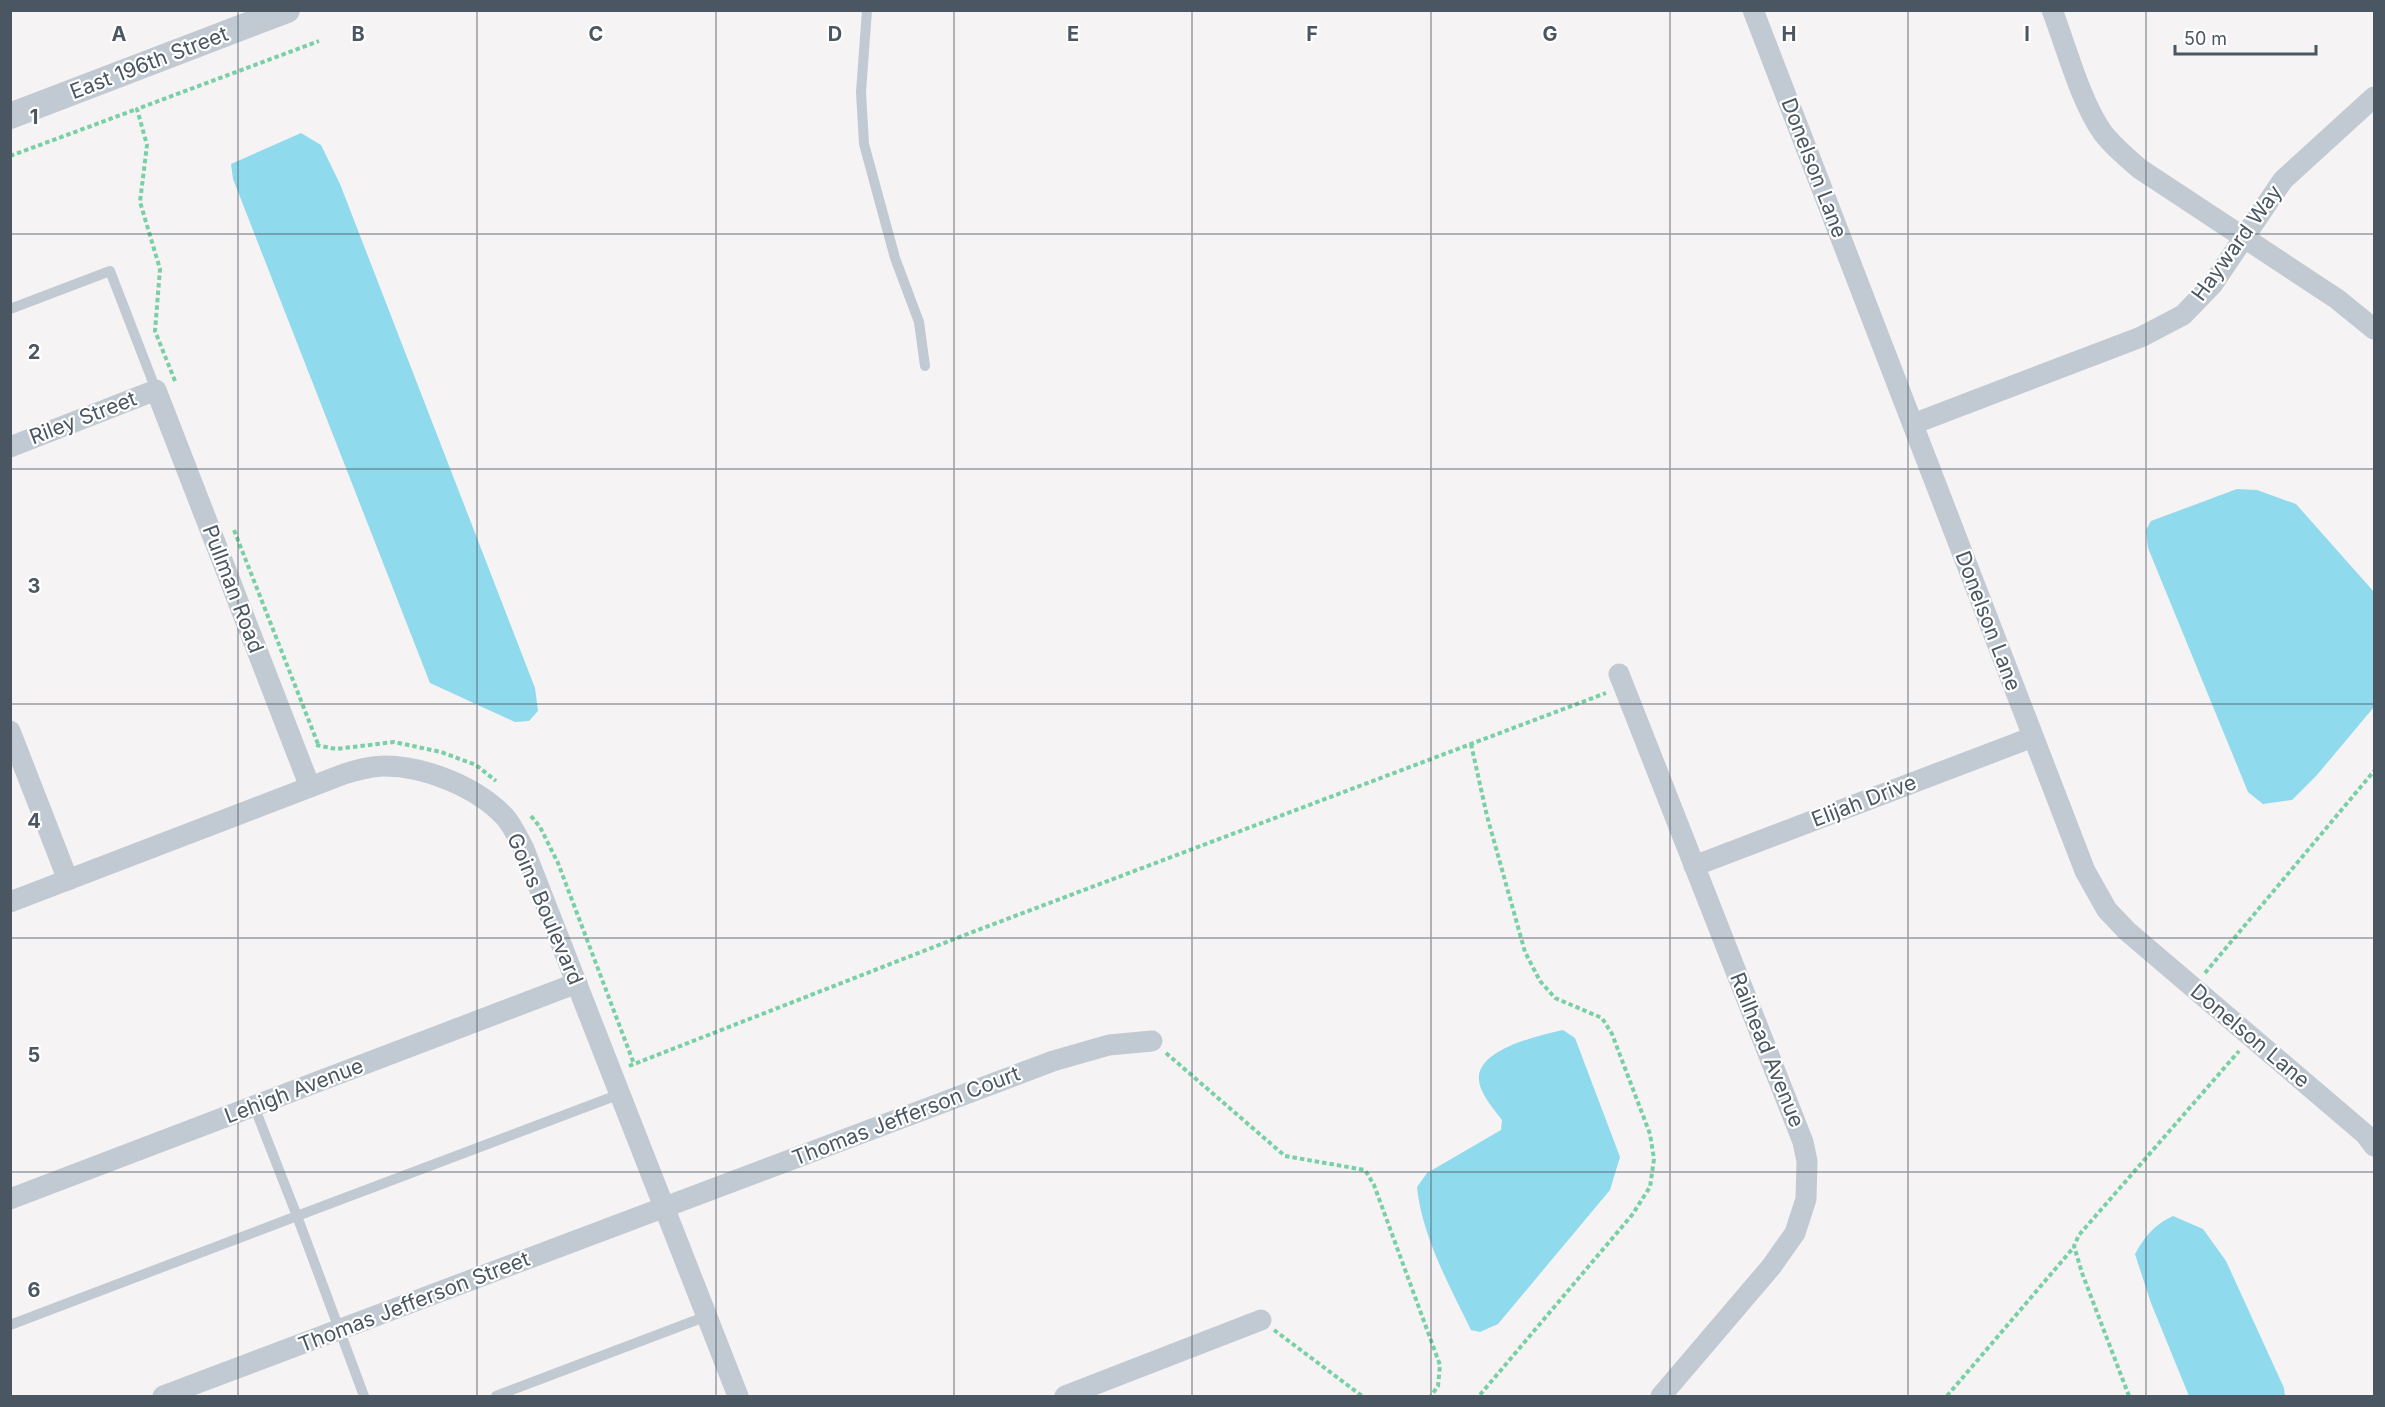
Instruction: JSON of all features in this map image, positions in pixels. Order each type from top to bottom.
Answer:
[{"type":"street","name":"East 196th Street","points":[[10,116],[287,10]]},
{"type":"street","name":"Donelson Lane","points":[[1753,10],[2096,895],[2117,921],[2193,988],[2371,1135]]},
{"type":"street","points":[[2052,10],[2089,107],[2102,131],[2140,169],[2337,299],[2374,329]]},
{"type":"street","name":"Hayward Way","points":[[1912,424],[2141,337],[2171,322],[2195,303],[2211,285],[2274,191],[2294,168],[2374,97]]},
{"type":"street","name":"Riley Street","points":[[10,447],[166,388]]},
{"type":"street","name":"Pullman Road","points":[[166,388],[310,787]]},
{"type":"street","name":"Railhead Avenue","points":[[1621,680],[1803,1142],[1808,1180],[1801,1217],[1786,1248],[1661,1396]]},
{"type":"street","points":[[10,731],[68,880]]},
{"type":"street","name":"Elijah Drive","points":[[1694,866],[2033,736]]},
{"type":"street","name":"Goins Boulevard","points":[[10,902],[344,774],[371,767],[396,766],[420,771],[460,786],[494,808],[506,818],[524,849],[738,1396]]},
{"type":"street","name":"Lehigh Avenue","points":[[10,1198],[577,983]]},
{"type":"street","name":"Thomas Jefferson Court","points":[[664,1207],[1086,1049],[1152,1041]]},
{"type":"street","name":"Thomas Jefferson Street","points":[[164,1396],[664,1207]]},
{"type":"street","points":[[1065,1396],[1262,1320]]},
{"type":"lane","points":[[867,10],[861,92],[864,144],[895,258],[919,322],[925,366]]},
{"type":"lane","points":[[10,309],[110,271],[166,388]]},
{"type":"lane","points":[[10,1325],[620,1094]]},
{"type":"lane","points":[[254,1106],[364,1396]]},
{"type":"lane","points":[[496,1396],[707,1316]]},
{"type":"path","points":[[10,156],[319,41]]},
{"type":"path","points":[[137,109],[147,146],[140,202],[159,269],[155,331],[166,388]]},
{"type":"path","points":[[232,526],[318,744]]},
{"type":"path","points":[[612,1072],[962,936],[1471,744],[1621,680]]},
{"type":"path","points":[[1471,744],[1487,816],[1525,952],[1540,981],[1555,998],[1602,1018],[1607,1026],[1650,1134],[1654,1159],[1650,1187],[1632,1215],[1479,1396]]},
{"type":"path","points":[[2193,988],[2374,771]]},
{"type":"path","points":[[1947,1396],[2074,1246],[2079,1235],[2251,1037]]},
{"type":"path","points":[[1152,1041],[1285,1156],[1365,1170],[1374,1185],[1440,1365],[1438,1386],[1431,1396]]},
{"type":"path","points":[[2074,1246],[2129,1396]]},
{"type":"path","points":[[1262,1320],[1362,1396]]},
{"type":"water","points":[[301,133],[321,145],[340,184],[535,688],[538,711],[529,721],[515,722],[430,683],[233,179],[231,164]]},
{"type":"water","points":[[2237,489],[2257,490],[2296,504],[2374,592],[2374,707],[2317,775],[2292,800],[2263,804],[2248,792],[2148,548],[2146,530],[2151,521]]},
{"type":"water","points":[[1563,1030],[1575,1038],[1620,1157],[1610,1190],[1498,1324],[1480,1332],[1471,1330],[1430,1242],[1417,1187],[1427,1173],[1501,1130],[1502,1120],[1482,1091],[1479,1080],[1481,1069],[1488,1060],[1512,1045]]},
{"type":"water","points":[[2173,1216],[2203,1229],[2226,1261],[2284,1388],[2285,1396],[2189,1396],[2151,1303],[2135,1254],[2142,1242],[2160,1223]]}]
